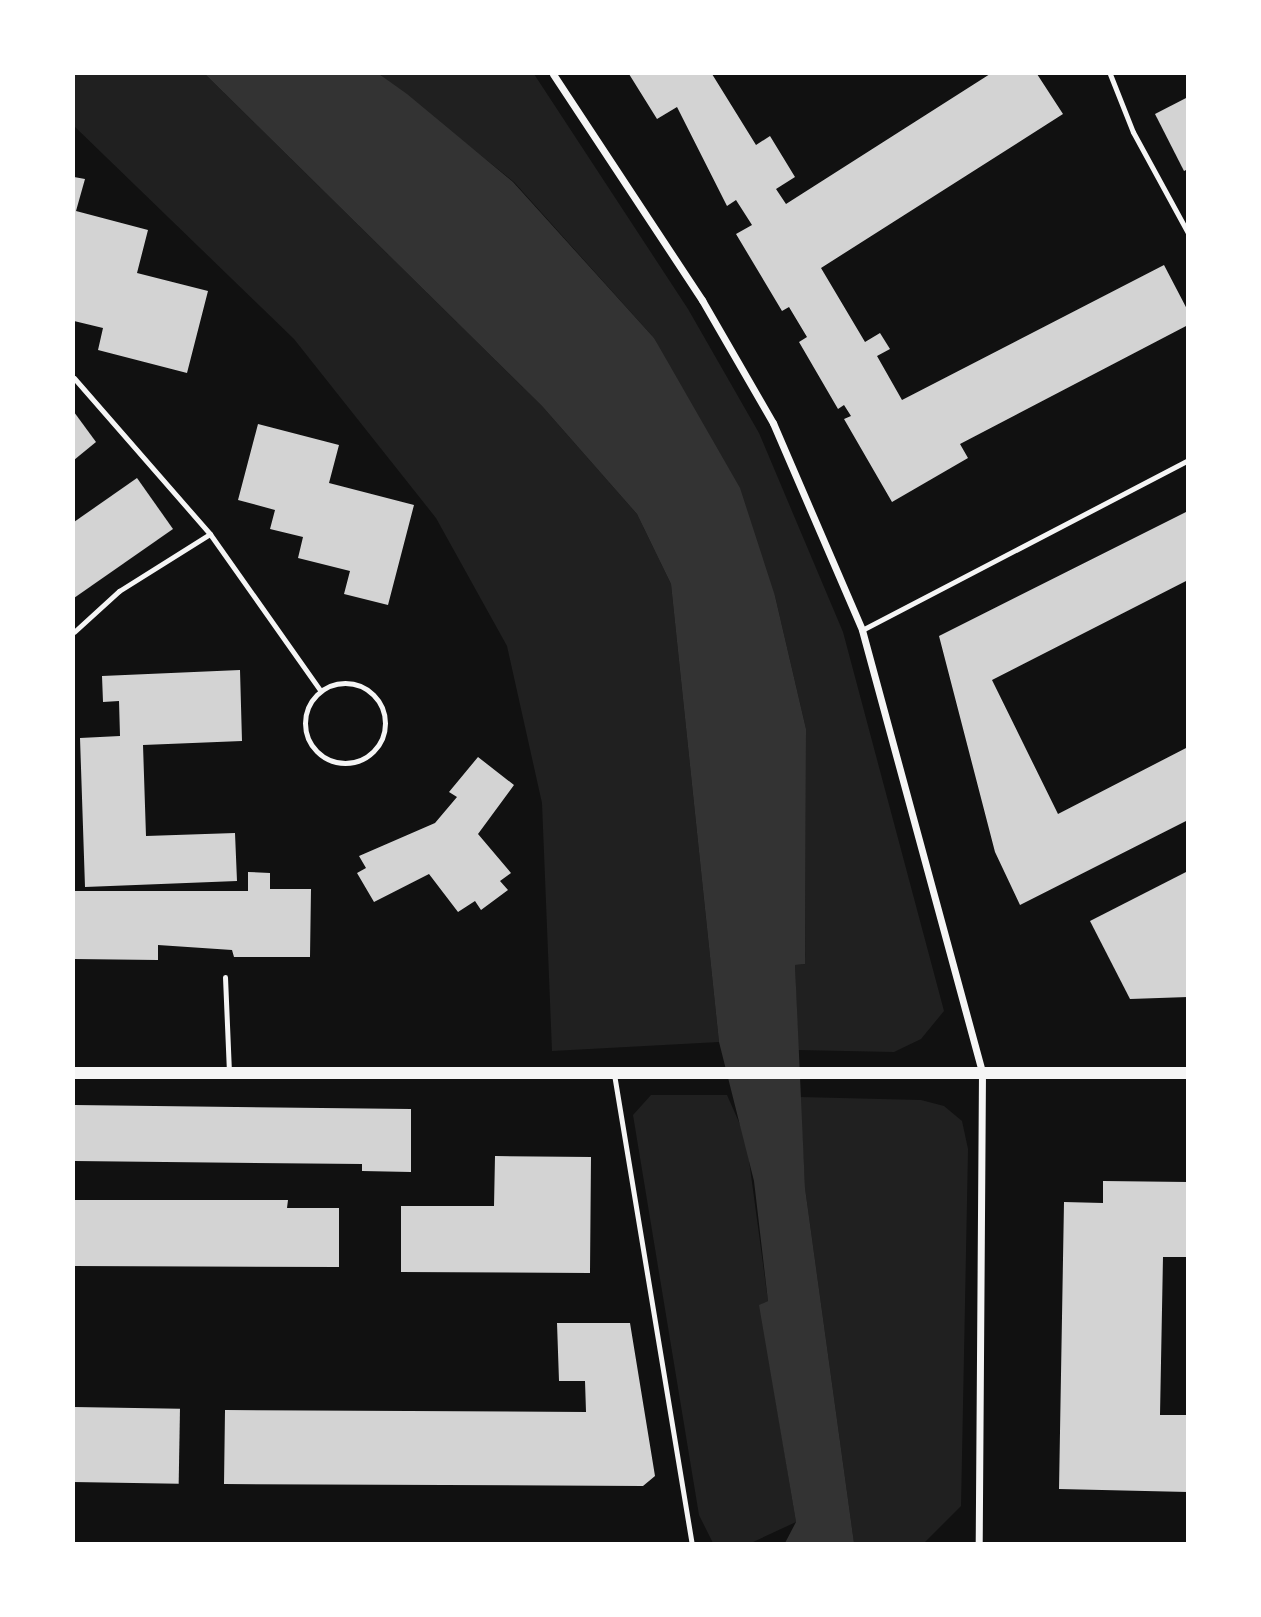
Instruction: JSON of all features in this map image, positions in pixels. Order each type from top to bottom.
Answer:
[{"type":"street","points":[[553,74],[702,300],[773,423],[862,630],[982,1072],[979,1544]]},
{"type":"street","points":[[74,1073],[1188,1073]]},
{"type":"lane","points":[[1110,74],[1133,132],[1188,233]]},
{"type":"lane","points":[[74,378],[211,534],[320,690]]},
{"type":"lane","points":[[862,630],[1188,460]]},
{"type":"lane","points":[[74,632],[119,591],[211,534]]},
{"type":"lane","points":[[346,682],[372,691],[385,715],[374,751],[351,763],[316,751],[306,714],[320,690],[346,682]]},
{"type":"lane","points":[[225,977],[229,1072]]},
{"type":"lane","points":[[614,1071],[692,1544]]},
{"type":"shaded area","points":[[74,74],[205,74],[542,406],[637,514],[671,584],[719,1042],[552,1051],[542,803],[507,646],[436,518],[294,339],[74,126]]},
{"type":"shaded area","points":[[205,74],[379,74],[407,94],[513,182],[654,338],[740,488],[775,596],[806,729],[805,964],[795,965],[805,1188],[854,1543],[785,1543],[796,1522],[759,1305],[768,1301],[754,1181],[719,1042],[671,584],[637,514],[542,406]]},
{"type":"shaded area","points":[[379,74],[534,74],[688,309],[759,433],[843,632],[944,1011],[921,1039],[894,1052],[798,1050],[795,965],[805,964],[806,729],[775,596],[654,338],[514,182]]},
{"type":"shaded area","points":[[651,1095],[727,1095],[746,1138],[768,1301],[760,1305],[796,1522],[751,1543],[713,1543],[699,1515],[633,1115]]},
{"type":"shaded area","points":[[800,1097],[921,1100],[944,1106],[962,1121],[968,1149],[961,1506],[924,1543],[854,1543],[805,1188]]},
{"type":"building","points":[[629,74],[712,74],[756,145],[770,136],[795,177],[776,189],[786,204],[990,74],[1037,74],[1063,114],[821,268],[865,342],[880,333],[890,349],[877,356],[902,400],[1164,265],[1188,311],[1188,325],[960,444],[968,458],[892,502],[844,419],[851,416],[844,405],[838,409],[799,342],[807,337],[789,307],[782,311],[736,234],[752,225],[736,200],[727,206],[677,107],[657,119]]},
{"type":"building","points":[[1188,97],[1188,169],[1184,171],[1155,114]]},
{"type":"building","points":[[74,177],[85,179],[76,211],[148,230],[137,273],[208,291],[187,373],[98,350],[103,328],[74,321]]},
{"type":"building","points":[[74,412],[96,442],[74,460]]},
{"type":"building","points":[[258,424],[339,445],[329,483],[414,505],[388,605],[344,594],[350,571],[298,558],[303,537],[270,529],[275,510],[238,500]]},
{"type":"building","points":[[137,478],[173,529],[74,598],[74,522]]},
{"type":"building","points":[[1188,511],[1188,580],[992,680],[1058,814],[1188,747],[1188,820],[1020,905],[995,852],[939,636]]},
{"type":"building","points":[[240,670],[242,741],[143,745],[146,836],[235,833],[237,881],[85,887],[80,738],[120,736],[119,701],[103,702],[102,676]]},
{"type":"building","points":[[478,757],[514,785],[478,834],[511,873],[500,881],[508,890],[481,910],[475,901],[458,912],[429,874],[374,902],[357,873],[366,868],[359,856],[435,823],[457,797],[449,792]]},
{"type":"building","points":[[1188,871],[1188,997],[1130,999],[1090,921]]},
{"type":"building","points":[[248,872],[270,873],[270,889],[311,889],[310,957],[234,957],[232,950],[158,945],[158,960],[74,959],[74,891],[248,891]]},
{"type":"building","points":[[74,1105],[411,1109],[411,1172],[362,1171],[362,1164],[74,1161]]},
{"type":"building","points":[[495,1156],[591,1157],[590,1273],[401,1272],[401,1206],[494,1206]]},
{"type":"building","points":[[1103,1181],[1188,1182],[1188,1257],[1163,1257],[1160,1415],[1188,1415],[1188,1492],[1059,1489],[1064,1202],[1103,1203]]},
{"type":"building","points":[[74,1200],[288,1200],[287,1208],[339,1208],[339,1267],[74,1266]]},
{"type":"building","points":[[557,1323],[630,1323],[655,1476],[643,1486],[224,1484],[225,1410],[586,1412],[585,1381],[559,1381]]},
{"type":"building","points":[[74,1407],[180,1409],[179,1484],[74,1482]]}]
